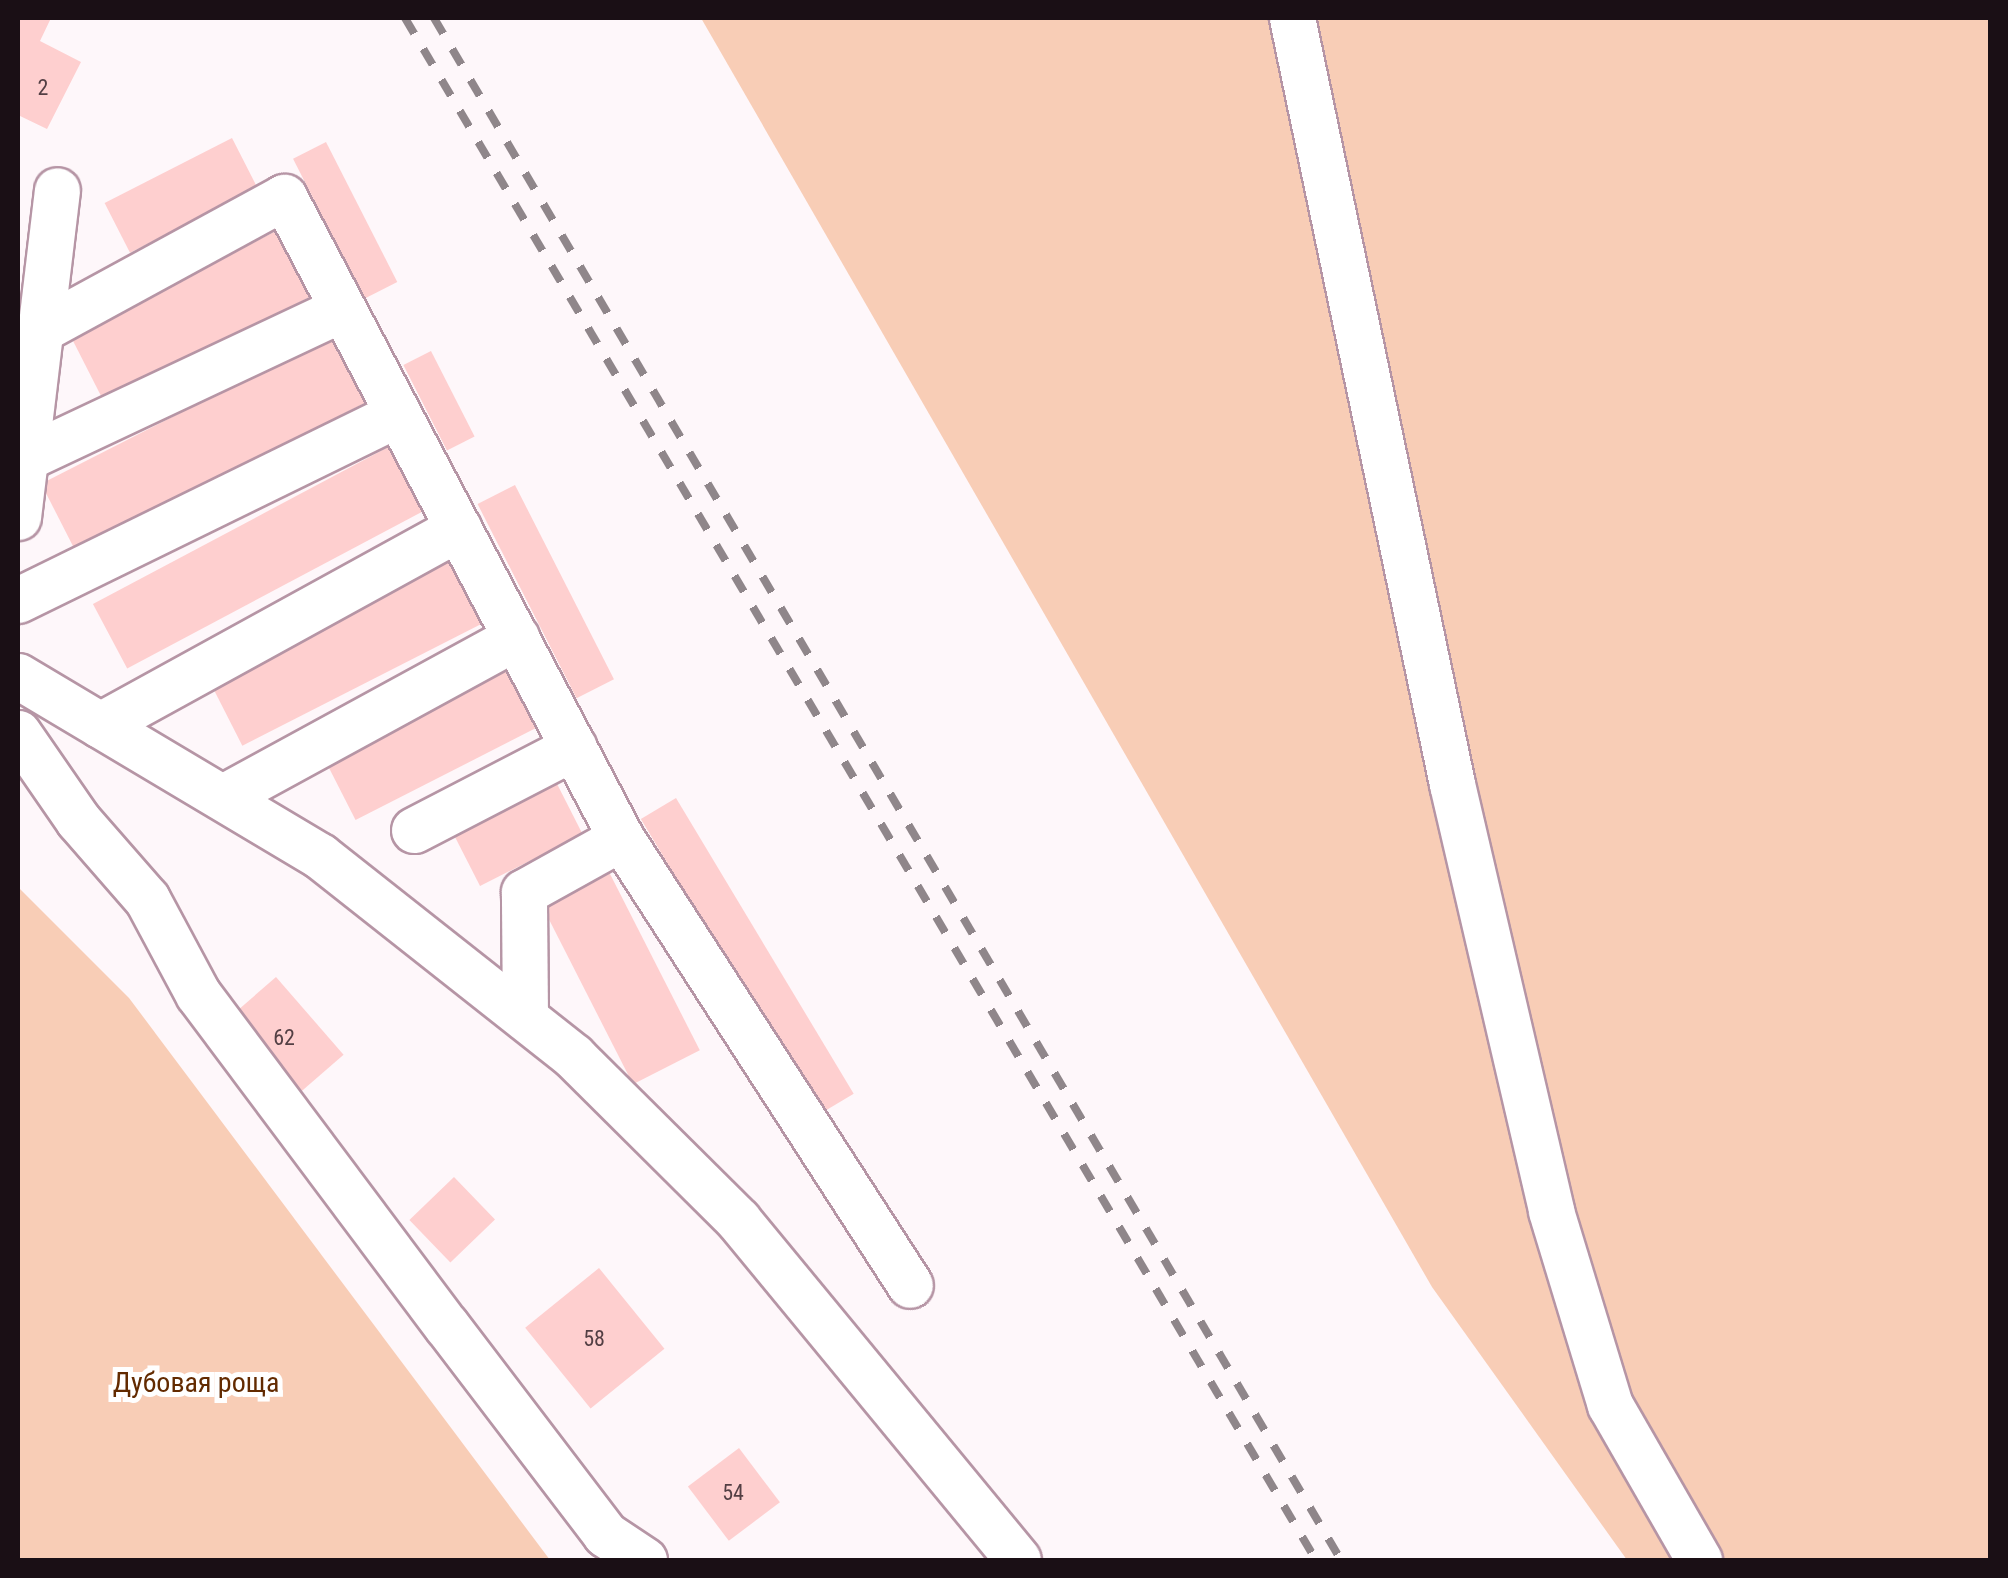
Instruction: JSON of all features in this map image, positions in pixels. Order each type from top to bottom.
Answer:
[{"type":"street","points":[[1292,18],[1452,784],[1550,1212],[1610,1405],[1699,1560]]},
{"type":"street","points":[[18,517],[57,190]]},
{"type":"street","points":[[40,330],[284,197],[622,838],[910,1284]]},
{"type":"street","points":[[24,458],[342,309]]},
{"type":"street","points":[[18,600],[398,414]]},
{"type":"street","points":[[100,724],[458,528]]},
{"type":"street","points":[[223,798],[516,637]]},
{"type":"street","points":[[18,676],[320,856],[573,1056],[738,1220],[1018,1560]]},
{"type":"street","points":[[18,733],[78,820],[148,899],[198,994],[446,1325],[605,1534],[644,1560]]},
{"type":"street","points":[[414,830],[574,747]]},
{"type":"street","points":[[525,1018],[524,892],[622,838]]},
{"type":"green space","points":[[701,18],[1990,18],[1990,1560],[1627,1560],[1432,1287]]},
{"type":"green space","name":"Дубовая роща","points":[[18,887],[129,998],[550,1560],[18,1560]]},
{"type":"building","points":[[18,18],[51,18],[40,41],[81,62],[47,129],[18,115]]},
{"type":"building","points":[[232,138],[257,188],[130,253],[105,203]]},
{"type":"building","points":[[326,142],[397,282],[364,299],[293,159]]},
{"type":"building","points":[[278,230],[312,296],[104,402],[70,336]]},
{"type":"building","points":[[337,333],[371,400],[75,551],[41,484]]},
{"type":"building","points":[[431,351],[475,437],[447,451],[403,365]]},
{"type":"building","points":[[394,444],[428,508],[127,669],[93,604]]},
{"type":"building","points":[[515,485],[614,679],[577,698],[478,504]]},
{"type":"building","points":[[452,558],[485,622],[242,746],[210,681]]},
{"type":"building","points":[[510,665],[541,726],[356,820],[325,759]]},
{"type":"building","points":[[553,776],[583,834],[480,886],[451,828]]},
{"type":"building","points":[[676,798],[854,1094],[819,1115],[641,819]]},
{"type":"building","points":[[609,872],[700,1050],[633,1084],[542,906]]},
{"type":"building","points":[[276,977],[344,1055],[292,1099],[225,1022]]},
{"type":"building","points":[[454,1177],[495,1219],[450,1263],[409,1220]]},
{"type":"building","points":[[599,1268],[664,1349],[591,1409],[525,1328]]},
{"type":"building","points":[[739,1448],[780,1502],[729,1541],[688,1487]]},
{"type":"railway","points":[[405,18],[1316,1560]]},
{"type":"railway","points":[[434,18],[1341,1560]]}]
